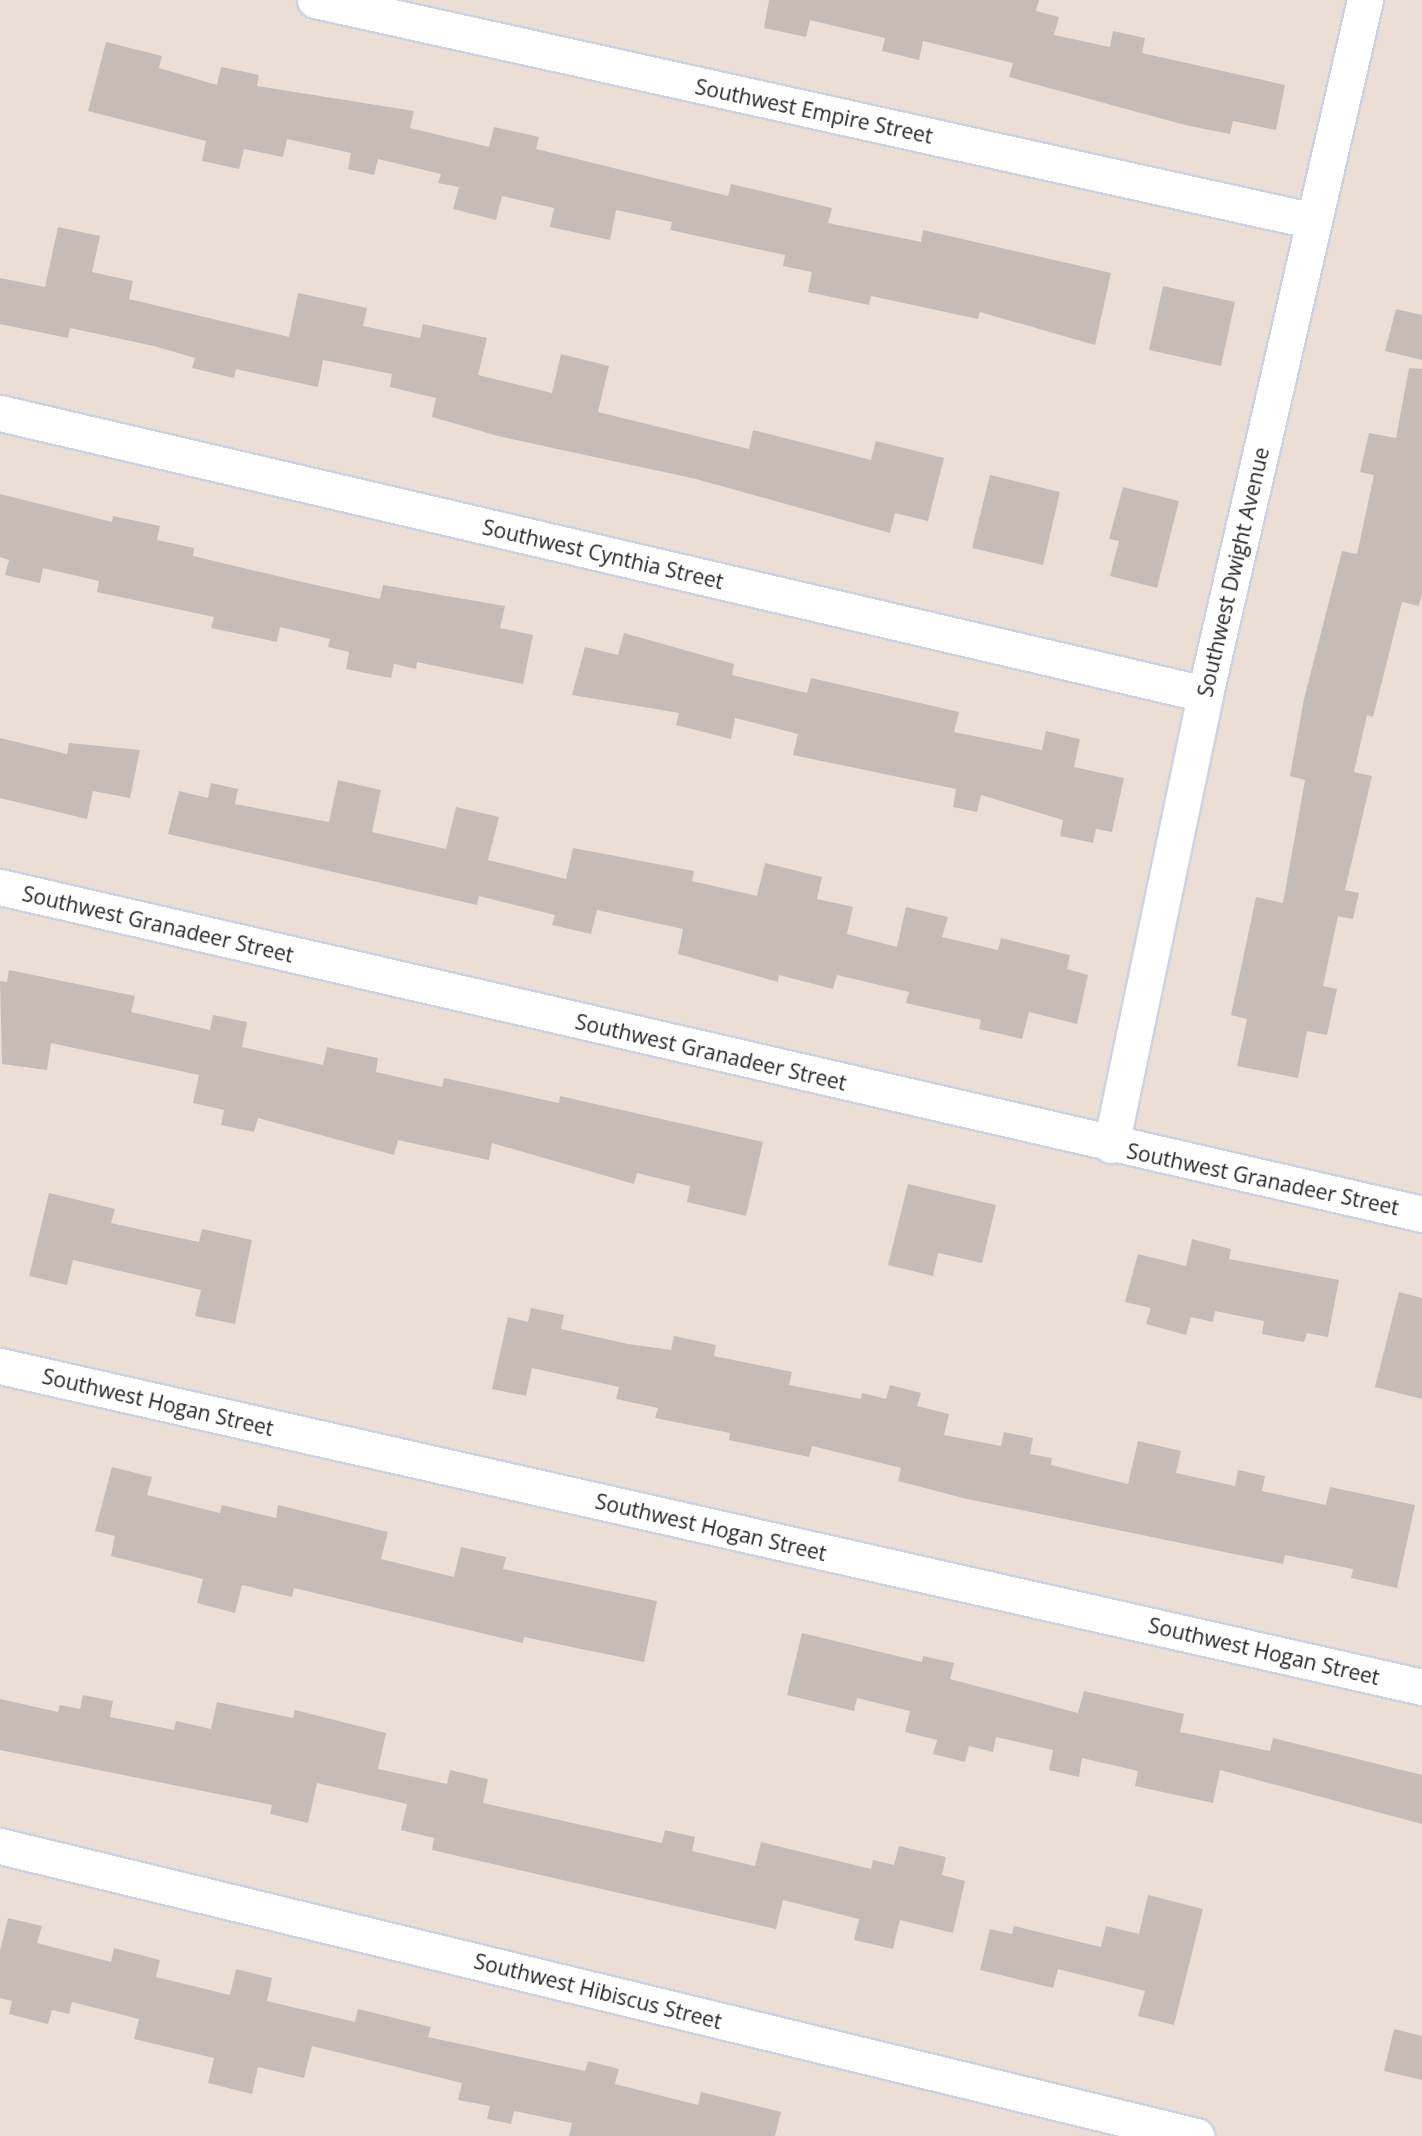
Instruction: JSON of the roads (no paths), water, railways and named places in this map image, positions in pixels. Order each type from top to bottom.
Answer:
[{"type":"street","name":"Southwest Empire Street","points":[[315,0],[1314,222]]},
{"type":"street","name":"Southwest Dwight Avenue","points":[[1111,1146],[1205,694],[1365,0]]},
{"type":"street","name":"Southwest Cynthia Street","points":[[0,414],[1205,694]]},
{"type":"street","name":"Southwest Granadeer Street","points":[[0,887],[1111,1146],[1422,1214]]},
{"type":"street","name":"Southwest Hogan Street","points":[[0,1366],[1422,1687]]},
{"type":"street","name":"Southwest Hibiscus Street","points":[[0,1846],[1196,2136]]}]
